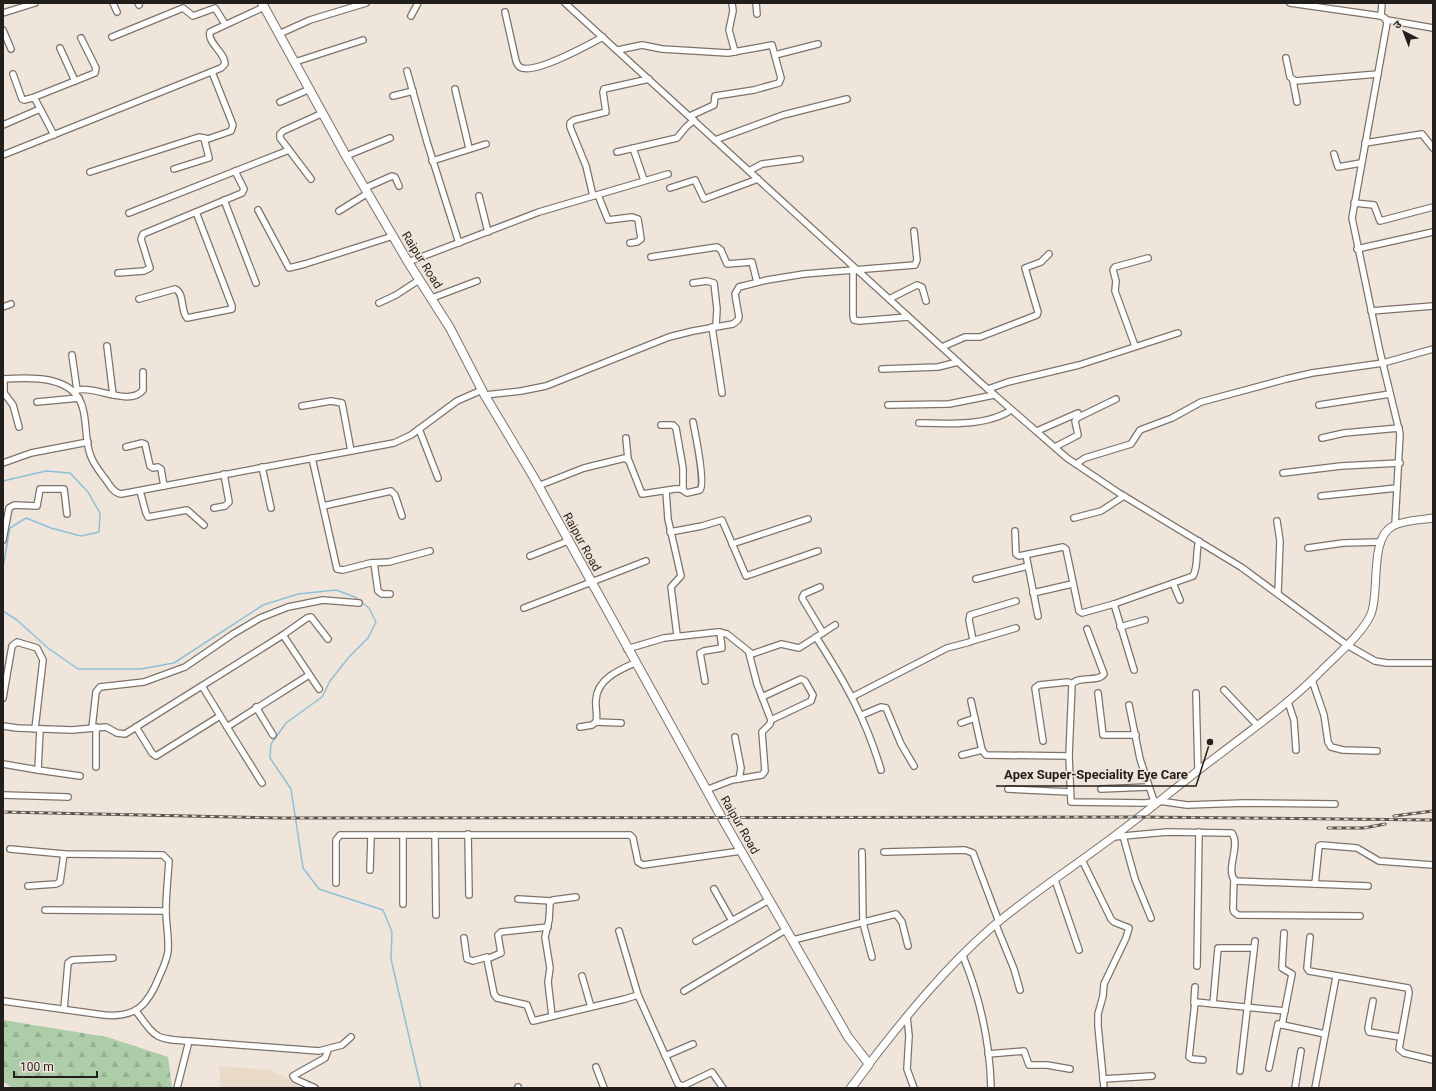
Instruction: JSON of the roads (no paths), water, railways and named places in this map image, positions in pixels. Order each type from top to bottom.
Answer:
[{"type":"main road","name":"Raipur Road","points":[[263,5],[346,156],[408,262],[432,298],[484,393],[538,486],[627,649],[769,900],[848,1037],[870,1064]]},
{"type":"main road","points":[[851,1088],[870,1064]]},
{"type":"street","points":[[3,13],[35,3]]},
{"type":"street","points":[[113,3],[117,12]]},
{"type":"street","points":[[280,34],[310,20],[366,3]]},
{"type":"street","points":[[411,16],[418,3]]},
{"type":"street","points":[[567,3],[854,269],[1011,410],[1076,464],[1124,496],[1199,541],[1278,593],[1347,645],[1380,663],[1433,663]]},
{"type":"street","points":[[732,3],[733,11],[729,30],[735,52]]},
{"type":"street","points":[[756,3],[757,14]]},
{"type":"street","points":[[1290,3],[1312,5],[1433,28]]},
{"type":"street","points":[[1382,3],[1384,18],[1378,74],[1352,218],[1357,249],[1399,428],[1400,463],[1395,525]]},
{"type":"street","points":[[3,155],[54,136],[220,68],[225,62],[210,34],[214,29],[263,5]]},
{"type":"street","points":[[112,37],[182,8],[193,16],[215,8],[225,24]]},
{"type":"street","points":[[505,12],[516,61],[520,67],[523,68],[540,66],[569,55],[603,37]]},
{"type":"street","points":[[3,30],[11,49]]},
{"type":"street","points":[[14,74],[22,99],[24,100],[96,72],[81,38]]},
{"type":"street","points":[[295,62],[363,40]]},
{"type":"street","points":[[617,152],[678,138],[692,118],[714,105],[715,96],[754,90],[779,83],[781,78],[773,46],[770,44],[735,52],[669,50],[642,44],[618,50]]},
{"type":"street","points":[[775,55],[818,44]]},
{"type":"street","points":[[60,48],[75,81]]},
{"type":"street","points":[[1286,58],[1297,102]]},
{"type":"street","points":[[407,71],[432,161],[459,243]]},
{"type":"street","points":[[90,172],[199,136],[208,139],[224,135],[231,131],[234,127],[212,72]]},
{"type":"street","points":[[1292,80],[1378,74]]},
{"type":"street","points":[[630,243],[637,242],[641,239],[638,219],[632,217],[608,220],[596,195],[570,123],[574,120],[606,112],[603,92],[604,89],[649,79]]},
{"type":"street","points":[[280,102],[310,89]]},
{"type":"street","points":[[456,89],[469,148]]},
{"type":"street","points":[[392,96],[413,92]]},
{"type":"street","points":[[32,98],[35,99],[54,136]]},
{"type":"street","points":[[715,140],[783,115],[847,100]]},
{"type":"street","points":[[3,125],[40,109]]},
{"type":"street","points":[[311,179],[280,138],[280,132],[323,112]]},
{"type":"street","points":[[1365,143],[1422,134],[1433,148]]},
{"type":"street","points":[[174,170],[208,158],[204,138]]},
{"type":"street","points":[[346,156],[390,138]]},
{"type":"street","points":[[432,161],[469,148],[486,144]]},
{"type":"street","points":[[634,148],[644,180]]},
{"type":"street","points":[[129,213],[289,150]]},
{"type":"street","points":[[1334,154],[1338,167],[1361,163]]},
{"type":"street","points":[[749,171],[762,164],[800,159]]},
{"type":"street","points":[[118,273],[148,269],[151,264],[141,238],[142,235],[243,191],[235,170]]},
{"type":"street","points":[[408,262],[539,212],[668,174]]},
{"type":"street","points":[[339,211],[367,191],[392,176],[395,177],[399,186]]},
{"type":"street","points":[[670,188],[695,180],[704,199],[758,179]]},
{"type":"street","points":[[479,196],[488,232]]},
{"type":"street","points":[[224,200],[256,284]]},
{"type":"street","points":[[1354,203],[1374,205],[1380,221],[1433,207]]},
{"type":"street","points":[[258,210],[289,268],[393,236]]},
{"type":"street","points":[[139,299],[175,289],[180,293],[185,314],[188,318],[232,309],[196,212]]},
{"type":"street","points":[[72,355],[76,391],[83,409],[92,459],[116,492],[121,494],[399,442],[420,429],[457,402],[484,393],[521,391],[546,386],[670,337],[736,322],[739,317],[736,291],[739,288],[757,282],[804,274],[915,265],[917,260],[914,231]]},
{"type":"street","points":[[1357,249],[1433,232]]},
{"type":"street","points":[[651,257],[717,247],[721,250],[727,264],[752,262],[757,282]]},
{"type":"street","points":[[942,347],[965,337],[980,337],[1037,315],[1037,307],[1024,269],[1027,265],[1041,262],[1048,254]]},
{"type":"street","points":[[1135,346],[1115,291],[1116,281],[1113,270],[1115,267],[1148,258]]},
{"type":"street","points":[[854,269],[854,320],[859,321],[908,317]]},
{"type":"street","points":[[378,302],[396,295],[420,280]]},
{"type":"street","points":[[432,298],[477,281]]},
{"type":"street","points":[[693,283],[710,281],[714,283],[717,309],[714,327],[722,393]]},
{"type":"street","points":[[889,299],[917,285],[922,287],[926,301]]},
{"type":"street","points":[[3,307],[11,304]]},
{"type":"street","points":[[1371,311],[1433,306]]},
{"type":"street","points":[[988,389],[1015,380],[1079,365],[1178,333]]},
{"type":"street","points":[[107,346],[113,395]]},
{"type":"street","points":[[1076,464],[1085,458],[1131,444],[1140,430],[1172,418],[1200,402],[1312,373],[1383,363],[1433,349]]},
{"type":"street","points":[[882,369],[938,367],[958,362]]},
{"type":"street","points":[[19,427],[13,406],[4,393],[4,379],[32,378],[66,385],[76,391],[83,389],[113,395],[134,395],[142,392],[143,372]]},
{"type":"street","points":[[1319,405],[1390,394]]},
{"type":"street","points":[[888,405],[949,404],[994,395]]},
{"type":"street","points":[[37,402],[79,398]]},
{"type":"street","points":[[1055,447],[1078,435],[1075,421],[1077,418],[1116,399]]},
{"type":"street","points":[[302,406],[336,401],[342,403],[351,451]]},
{"type":"street","points":[[919,423],[962,423],[998,417],[1011,410]]},
{"type":"street","points":[[1037,431],[1078,414]]},
{"type":"street","points":[[626,438],[628,459],[642,494],[675,489],[689,492],[702,488],[700,460],[692,422]]},
{"type":"street","points":[[662,426],[673,425],[676,428],[683,468],[683,490]]},
{"type":"street","points":[[1322,438],[1344,433],[1399,428]]},
{"type":"street","points":[[420,429],[438,478]]},
{"type":"street","points":[[3,463],[31,453],[88,442]]},
{"type":"street","points":[[126,447],[142,443],[144,444],[150,466],[152,468],[158,467],[161,469],[164,486]]},
{"type":"street","points":[[312,458],[338,569],[343,570],[374,563],[389,562],[430,551]]},
{"type":"street","points":[[538,486],[584,468],[628,459]]},
{"type":"street","points":[[1283,473],[1341,466],[1400,463]]},
{"type":"street","points":[[262,467],[271,508]]},
{"type":"street","points":[[214,508],[225,506],[228,502],[224,474]]},
{"type":"street","points":[[3,540],[9,508],[14,505],[37,506],[39,504],[38,491],[40,488],[64,489],[67,514]]},
{"type":"street","points":[[1321,496],[1397,488]]},
{"type":"street","points":[[666,490],[666,510],[681,576],[671,587],[677,635]]},
{"type":"street","points":[[140,491],[148,517],[187,510],[204,524]]},
{"type":"street","points":[[323,506],[391,491],[402,516]]},
{"type":"street","points":[[1074,518],[1101,511],[1124,496]]},
{"type":"street","points":[[870,1064],[907,1016],[962,956],[997,923],[1113,837],[1157,801],[1288,702],[1312,680],[1347,645],[1371,615],[1374,605],[1381,542],[1386,532],[1395,525],[1433,518]]},
{"type":"street","points":[[732,544],[808,519]]},
{"type":"street","points":[[670,532],[702,526],[722,520],[746,576],[818,551]]},
{"type":"street","points":[[1277,521],[1280,542],[1278,593]]},
{"type":"street","points":[[1015,531],[1016,554],[1018,556],[1064,547],[1066,549],[1072,584],[1079,611],[1082,613],[1114,604],[1193,576],[1197,561],[1195,552],[1199,541]]},
{"type":"street","points":[[530,556],[568,541]]},
{"type":"street","points":[[1308,548],[1342,543],[1381,542]]},
{"type":"street","points":[[1026,555],[1038,616]]},
{"type":"street","points":[[524,608],[646,561]]},
{"type":"street","points":[[374,563],[378,591],[382,594],[390,594]]},
{"type":"street","points":[[976,579],[1028,566]]},
{"type":"street","points":[[1173,583],[1180,600]]},
{"type":"street","points":[[1033,593],[1072,584]]},
{"type":"street","points":[[820,587],[804,594],[802,598],[823,633]]},
{"type":"street","points":[[96,767],[94,728],[96,692],[100,687],[144,682],[185,667],[233,634],[260,618],[288,607],[323,600],[359,603]]},
{"type":"street","points":[[972,641],[969,620],[970,616],[1016,601]]},
{"type":"street","points":[[1114,604],[1134,670]]},
{"type":"street","points":[[3,726],[37,729],[108,727],[120,734],[125,734],[283,636],[309,617],[313,619],[328,639]]},
{"type":"street","points":[[1120,627],[1146,620]]},
{"type":"street","points":[[627,649],[646,642],[677,635],[720,632],[727,634],[749,653],[756,654],[784,644],[798,648],[835,625]]},
{"type":"street","points":[[852,697],[947,648],[1016,628]]},
{"type":"street","points":[[1072,684],[1076,681],[1101,677],[1104,674],[1087,629]]},
{"type":"street","points":[[705,681],[700,653],[722,648],[720,632]]},
{"type":"street","points":[[283,636],[319,689]]},
{"type":"street","points":[[816,637],[862,715],[873,742],[881,770]]},
{"type":"street","points":[[3,698],[12,646],[17,642],[37,648],[43,660],[37,729],[38,770]]},
{"type":"street","points":[[749,653],[762,697],[771,720]]},
{"type":"street","points":[[596,722],[596,700],[602,684],[612,674],[635,663]]},
{"type":"street","points":[[227,727],[256,707],[309,675]]},
{"type":"street","points":[[706,790],[739,779],[764,773],[762,732],[770,724],[771,720],[811,701],[813,695],[805,681],[801,679],[762,697]]},
{"type":"street","points":[[1312,680],[1324,715],[1328,742],[1331,747],[1343,750],[1377,751]]},
{"type":"street","points":[[1043,741],[1035,688],[1038,685],[1068,682],[1072,684]]},
{"type":"street","points":[[1072,684],[1069,756],[1071,802],[1145,803],[1157,801],[1187,805],[1250,803],[1335,804]]},
{"type":"street","points":[[202,686],[262,783]]},
{"type":"street","points":[[1224,690],[1257,725]]},
{"type":"street","points":[[1196,692],[1198,770]]},
{"type":"street","points":[[1098,693],[1103,735],[1136,735]]},
{"type":"street","points":[[971,701],[982,750],[986,755],[1009,754],[1069,756]]},
{"type":"street","points":[[1288,702],[1294,720],[1296,750]]},
{"type":"street","points":[[1129,705],[1140,759],[1148,788],[1157,801]]},
{"type":"street","points":[[256,707],[273,735]]},
{"type":"street","points":[[862,715],[881,707],[886,708],[901,744],[914,766]]},
{"type":"street","points":[[136,727],[152,753],[156,756],[220,716]]},
{"type":"street","points":[[961,723],[975,718]]},
{"type":"street","points":[[580,726],[592,725],[596,722],[621,723]]},
{"type":"street","points":[[735,737],[741,763],[739,779]]},
{"type":"street","points":[[962,755],[982,750]]},
{"type":"street","points":[[3,764],[80,776]]},
{"type":"street","points":[[1101,790],[1148,788]]},
{"type":"street","points":[[1008,789],[1070,792]]},
{"type":"street","points":[[3,795],[68,797]]},
{"type":"street","points":[[1113,837],[1200,832],[1229,833],[1234,835],[1233,909],[1238,915],[1360,916]]},
{"type":"street","points":[[1197,966],[1200,832]]},
{"type":"street","points":[[468,834],[469,895]]},
{"type":"street","points":[[336,883],[336,837],[340,835],[630,835],[633,838],[638,862],[642,864],[741,851]]},
{"type":"street","points":[[435,835],[436,915]]},
{"type":"street","points":[[370,870],[371,836]]},
{"type":"street","points":[[403,836],[403,904]]},
{"type":"street","points":[[1123,836],[1135,879],[1151,918]]},
{"type":"street","points":[[1315,884],[1317,852],[1319,846],[1321,845],[1357,848],[1379,861],[1433,865]]},
{"type":"street","points":[[3,1001],[117,1016],[136,1011],[144,1005],[151,995],[166,960],[168,940],[166,911],[169,861],[163,855],[64,854],[10,849]]},
{"type":"street","points":[[884,852],[965,850],[972,853],[1014,969],[1020,990]]},
{"type":"street","points":[[862,852],[863,923],[872,957]]},
{"type":"street","points":[[28,886],[56,884],[60,882],[64,854]]},
{"type":"street","points":[[1082,860],[1111,919],[1114,922],[1129,928],[1126,938],[1104,984],[1103,996],[1098,1014],[1104,1088]]},
{"type":"street","points":[[1234,879],[1238,881],[1368,886]]},
{"type":"street","points":[[1055,880],[1079,950]]},
{"type":"street","points":[[714,889],[732,921]]},
{"type":"street","points":[[518,899],[551,901],[576,897]]},
{"type":"street","points":[[696,941],[769,900]]},
{"type":"street","points":[[551,901],[548,927],[545,937],[550,968],[548,982],[552,1016]]},
{"type":"street","points":[[45,910],[166,911]]},
{"type":"street","points":[[793,940],[898,914],[908,946]]},
{"type":"street","points":[[464,938],[467,959],[473,961],[501,953],[498,937],[502,932],[548,927]]},
{"type":"street","points":[[684,990],[787,929]]},
{"type":"street","points":[[619,931],[638,994],[679,1085],[683,1086],[712,1072],[723,1088]]},
{"type":"street","points":[[1282,1024],[1292,974],[1291,972],[1282,968],[1284,933]]},
{"type":"street","points":[[1310,937],[1308,970],[1336,977],[1408,988],[1409,993],[1399,1047],[1401,1052],[1433,1060]]},
{"type":"street","points":[[1240,1071],[1255,941]]},
{"type":"street","points":[[1213,1004],[1218,948],[1254,948]]},
{"type":"street","points":[[962,956],[976,994],[988,1054],[991,1088]]},
{"type":"street","points":[[64,1009],[68,963],[72,960],[113,958]]},
{"type":"street","points":[[487,958],[490,978],[497,998],[527,1004],[533,1021],[638,994]]},
{"type":"street","points":[[582,976],[591,1007]]},
{"type":"street","points":[[1315,1088],[1336,977]]},
{"type":"street","points":[[1195,987],[1189,1056],[1191,1059],[1203,1060]]},
{"type":"street","points":[[1373,1001],[1368,1028],[1369,1032],[1400,1037]]},
{"type":"street","points":[[1194,1003],[1285,1011]]},
{"type":"street","points":[[136,1011],[154,1035],[166,1040],[319,1051],[328,1050],[342,1045],[351,1037]]},
{"type":"street","points":[[907,1016],[909,1036],[907,1069],[914,1088]]},
{"type":"street","points":[[1270,1068],[1276,1028],[1278,1024],[1325,1034]]},
{"type":"street","points":[[177,1088],[189,1041]]},
{"type":"street","points":[[665,1056],[693,1044]]},
{"type":"street","points":[[315,1088],[295,1079],[294,1076],[325,1058],[328,1050]]},
{"type":"street","points":[[988,1054],[1024,1051],[1029,1065],[1047,1065],[1070,1069]]},
{"type":"street","points":[[1295,1088],[1301,1051]]},
{"type":"street","points":[[596,1067],[604,1088]]},
{"type":"street","points":[[1103,1079],[1152,1076]]},
{"type":"waterway","points":[[3,481],[46,471],[70,473],[88,492],[100,513],[99,532],[81,536],[51,528],[26,518],[10,528],[3,567]]},
{"type":"waterway","points":[[3,611],[17,620],[48,648],[78,669],[141,669],[174,663],[263,605],[298,594],[336,590],[355,597],[369,608],[376,622],[368,638],[349,657],[330,681],[322,697],[286,723],[271,744],[270,758],[291,789],[303,868],[319,889],[383,910],[392,932],[391,959],[421,1088]]},
{"type":"railway","points":[[1394,816],[1433,811]]},
{"type":"railway","points":[[3,812],[283,818],[1139,817],[1433,820]]},
{"type":"railway","points":[[1328,828],[1364,828],[1385,824]]},
{"type":"place","name":"Apex Super-Speciality Eye Care","points":[[1210,742]]}]
